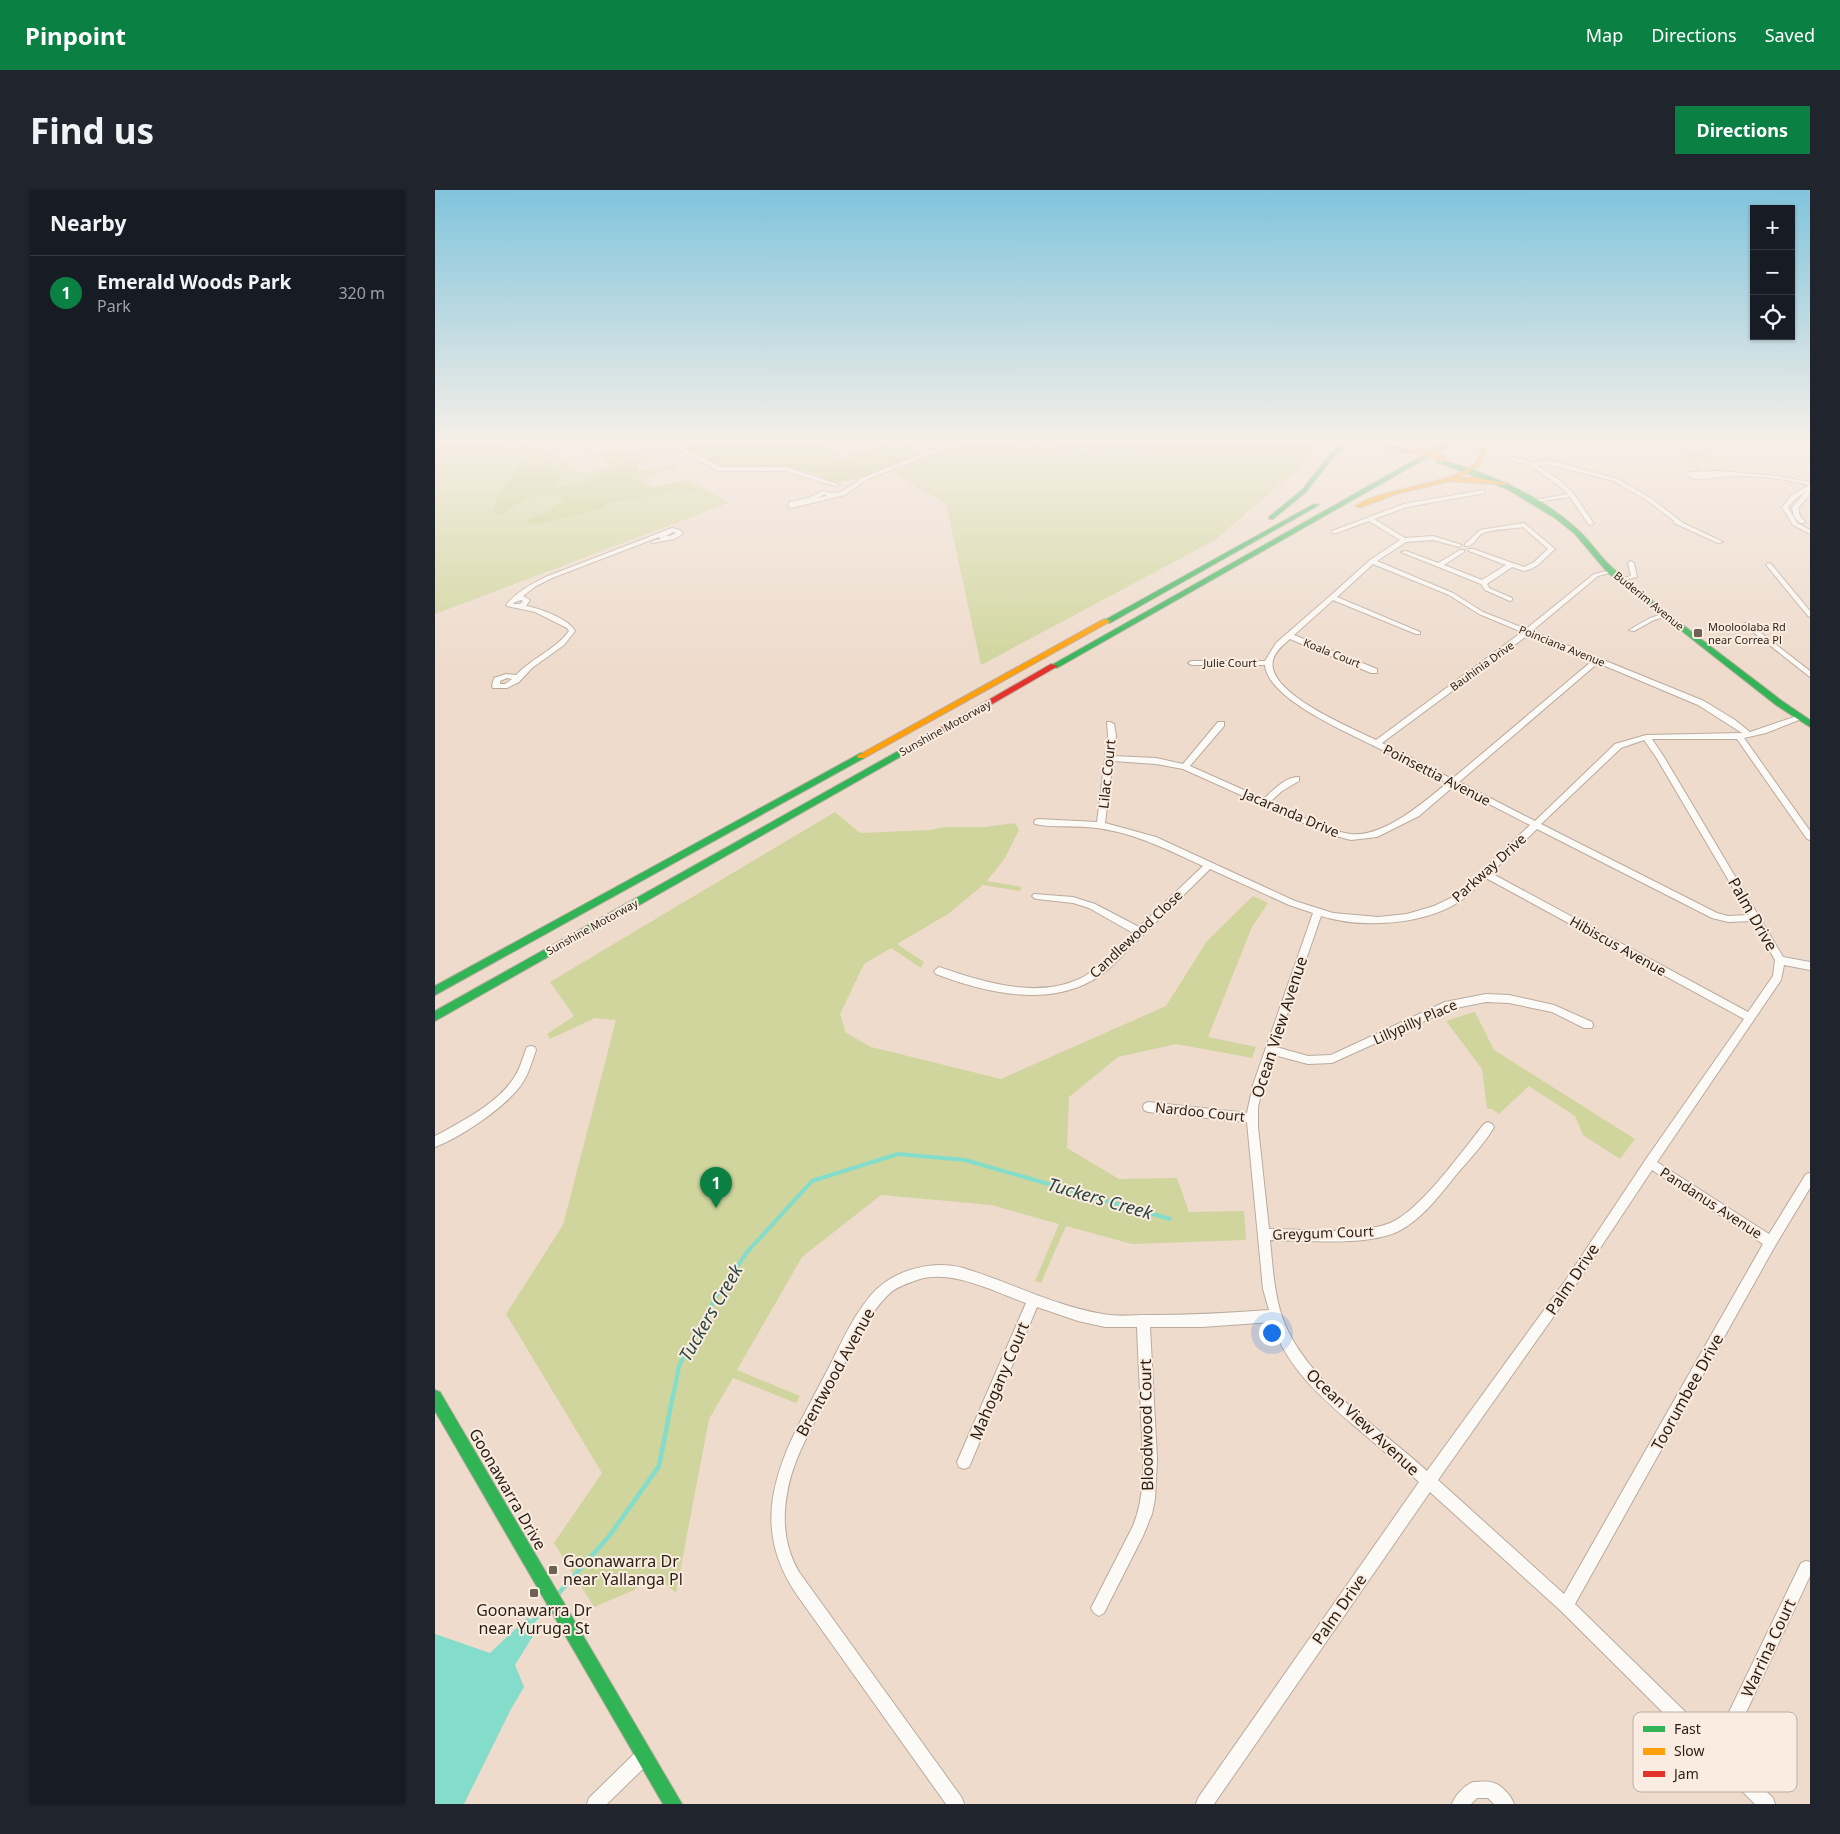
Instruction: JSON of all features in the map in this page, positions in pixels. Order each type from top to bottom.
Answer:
[{"type":"main road","points":[[1166,587],[1170,580],[1272,515]]},
{"type":"main road","name":"Sunshine Motorway","points":[[435,991],[1296,515]]},
{"type":"main road","name":"Sunshine Motorway","points":[[435,1016],[1322,515]]},
{"type":"main road","points":[[1229,568],[1244,564],[1339,515]]},
{"type":"main road","name":"Buderim Avenue","points":[[1558,515],[1590,544],[1611,571],[1805,721]]},
{"type":"main road","name":"Goonawarra Drive","points":[[435,1397],[440,1418],[560,1611],[673,1804]]},
{"type":"street","points":[[1334,532],[1380,515]]},
{"type":"street","points":[[1585,515],[1591,524]]},
{"type":"street","points":[[1667,515],[1720,542]]},
{"type":"street","points":[[1790,515],[1795,524],[1810,532]]},
{"type":"street","points":[[1797,515],[1801,522],[1810,527]]},
{"type":"street","points":[[1370,519],[1404,540]]},
{"type":"street","points":[[1268,663],[1271,656],[1290,636],[1333,597],[1372,562],[1404,540],[1433,538],[1460,548],[1469,548],[1524,569],[1545,558],[1546,554],[1552,549],[1524,525],[1477,533],[1469,548]]},
{"type":"street","points":[[518,607],[526,604],[526,595],[612,556],[641,545],[672,538],[663,537],[664,533],[550,577],[533,585],[510,602],[509,606],[537,610]]},
{"type":"street","points":[[1438,566],[1460,548]]},
{"type":"street","points":[[1404,552],[1483,583],[1487,589],[1510,599]]},
{"type":"street","name":"Poinciana Avenue","points":[[1372,562],[1443,590],[1481,613],[1701,703],[1749,734]]},
{"type":"street","points":[[1622,580],[1634,577],[1631,563]]},
{"type":"street","points":[[1483,583],[1510,565]]},
{"type":"street","points":[[1769,565],[1810,615]]},
{"type":"street","name":"Bauhinia Drive","points":[[1376,744],[1527,632],[1595,575],[1611,571]]},
{"type":"street","points":[[1333,597],[1418,633]]},
{"type":"street","points":[[514,600],[526,600],[537,610],[570,627],[572,631],[516,680],[507,686],[496,686],[496,681],[530,666]]},
{"type":"street","points":[[1632,630],[1652,619],[1666,615]]},
{"type":"street","points":[[1746,624],[1810,675]]},
{"type":"street","name":"Koala Court","points":[[1290,636],[1374,670]]},
{"type":"street","name":"Jacaranda Drive","points":[[1109,758],[1156,761],[1185,767],[1331,832],[1364,837],[1381,833],[1409,818],[1453,783],[1597,660]]},
{"type":"street","name":"Julie Court","points":[[1192,663],[1268,663]]},
{"type":"street","name":"Poinsettia Avenue","points":[[1268,663],[1275,681],[1314,712],[1718,917],[1728,919],[1756,918]]},
{"type":"street","points":[[503,677],[513,676],[516,680]]},
{"type":"street","name":"Parkway Drive","points":[[1038,822],[1101,824],[1127,830],[1153,839],[1293,903],[1318,912],[1347,918],[1378,920],[1421,914],[1460,898],[1618,746],[1632,739],[1739,736],[1805,721]]},
{"type":"street","name":"Lilac Court","points":[[1101,824],[1112,734],[1110,724]]},
{"type":"street","points":[[1185,767],[1221,724]]},
{"type":"street","points":[[1739,736],[1810,837]]},
{"type":"street","name":"Palm Drive","points":[[1204,1804],[1428,1482],[1569,1284],[1778,977],[1780,960],[1660,757],[1646,738]]},
{"type":"street","points":[[1265,802],[1279,788],[1296,779]]},
{"type":"street","name":"Candlewood Close","points":[[939,971],[965,980],[1017,991],[1058,990],[1081,983],[1093,976],[1209,865]]},
{"type":"street","name":"Hibiscus Avenue","points":[[1486,874],[1751,1018]]},
{"type":"street","points":[[1037,896],[1073,900],[1092,906],[1139,932]]},
{"type":"street","name":"Ocean View Avenue","points":[[1318,912],[1255,1095],[1253,1137],[1269,1289],[1275,1316],[1290,1347],[1313,1379],[1566,1606],[1673,1712]]},
{"type":"street","points":[[1780,960],[1810,966]]},
{"type":"street","name":"Lillypilly Place","points":[[1271,1050],[1307,1060],[1332,1060],[1449,1005],[1486,998],[1509,999],[1554,1009],[1588,1026]]},
{"type":"street","points":[[435,1142],[469,1122],[497,1102],[518,1080],[531,1050]]},
{"type":"street","name":"Nardoo Court","points":[[1148,1107],[1253,1118]]},
{"type":"street","name":"Greygum Court","points":[[1264,1234],[1355,1234],[1394,1227],[1415,1213],[1488,1127]]},
{"type":"street","name":"Pandanus Avenue","points":[[1650,1163],[1771,1242]]},
{"type":"street","name":"Toorumbee Drive","points":[[1566,1606],[1771,1242],[1810,1178]]},
{"type":"street","name":"Brentwood Avenue","points":[[956,1804],[805,1594],[784,1557],[778,1524],[780,1489],[787,1464],[863,1318],[877,1297],[887,1288],[908,1276],[930,1270],[961,1274],[1093,1319],[1121,1323],[1275,1316]]},
{"type":"street","name":"Mahogany Court","points":[[964,1462],[1034,1300]]},
{"type":"street","name":"Bloodwood Court","points":[[1099,1608],[1138,1531],[1145,1514],[1148,1499],[1150,1460],[1143,1322]]},
{"type":"street","name":"Warrina Court","points":[[1737,1712],[1806,1568]]},
{"type":"street","points":[[595,1804],[645,1755]]},
{"type":"street","points":[[1460,1804],[1473,1790],[1491,1790],[1506,1804]]},
{"type":"street","name":"Ocean View Avenue","points":[[1755,1792],[1767,1804]]},
{"type":"green space","points":[[435,515],[696,515],[435,614]]},
{"type":"green space","points":[[538,515],[574,515],[526,525],[529,519]]},
{"type":"green space","points":[[948,515],[1244,515],[1215,540],[981,665]]},
{"type":"green space","points":[[835,812],[860,833],[930,830],[944,827],[984,827],[1015,823],[1019,830],[1005,858],[987,881],[1022,887],[1020,891],[983,885],[948,914],[897,944],[924,962],[921,968],[891,948],[864,964],[840,1014],[846,1033],[871,1047],[1001,1079],[1166,1006],[1207,941],[1253,896],[1268,903],[1252,927],[1208,1037],[1256,1047],[1252,1058],[1176,1044],[1118,1057],[1069,1097],[1067,1148],[1119,1179],[1177,1178],[1189,1212],[1244,1211],[1246,1240],[1132,1244],[1066,1226],[1041,1283],[1035,1281],[1059,1224],[991,1205],[881,1195],[802,1257],[737,1370],[800,1396],[796,1403],[733,1378],[709,1419],[676,1593],[653,1573],[634,1590],[594,1607],[554,1543],[602,1473],[506,1314],[563,1225],[616,1020],[595,1018],[550,1039],[547,1034],[574,1016],[550,982]]},
{"type":"green space","points":[[1475,1012],[1494,1050],[1635,1139],[1620,1159],[1583,1135],[1575,1116],[1529,1086],[1499,1114],[1492,1109],[1487,1109],[1482,1069],[1446,1021]]},
{"type":"water","points":[[528,1617],[536,1631],[515,1665],[524,1687],[511,1709],[464,1804],[435,1804],[435,1634],[490,1653]]},
{"type":"waterway","name":"Tuckers Creek","points":[[673,1397],[679,1366],[717,1295],[748,1251],[812,1181],[898,1154],[965,1160],[1170,1219]]},
{"type":"waterway","name":"Tuckers Creek","points":[[558,1594],[610,1535],[659,1466],[673,1395]]},
{"type":"waterway","name":"Tuckers Creek","points":[[529,1625],[547,1606]]},
{"type":"traffic: fast","points":[[1271,518],[1274,515]]},
{"type":"traffic: fast","points":[[1107,621],[1297,515]]},
{"type":"traffic: fast","points":[[1054,666],[1321,515]]},
{"type":"traffic: fast","points":[[1556,515],[1577,533],[1611,571],[1779,703],[1810,724]]},
{"type":"traffic: fast","points":[[435,1016],[918,743]]},
{"type":"traffic: fast","points":[[435,991],[861,756]]},
{"type":"traffic: fast","points":[[435,1397],[673,1804]]},
{"type":"traffic: slow","points":[[861,756],[1107,621]]},
{"type":"traffic: jam","points":[[918,743],[1054,666]]},
{"type":"place","name":"Mooloolaba Rd near Correa Pl","points":[[1698,633]]},
{"type":"place","name":"Emerald Woods Park","points":[[716,1208]]},
{"type":"place","name":"Goonawarra Dr near Yallanga Pl","points":[[553,1570]]},
{"type":"place","name":"Goonawarra Dr near Yuruga St","points":[[534,1593]]}]
